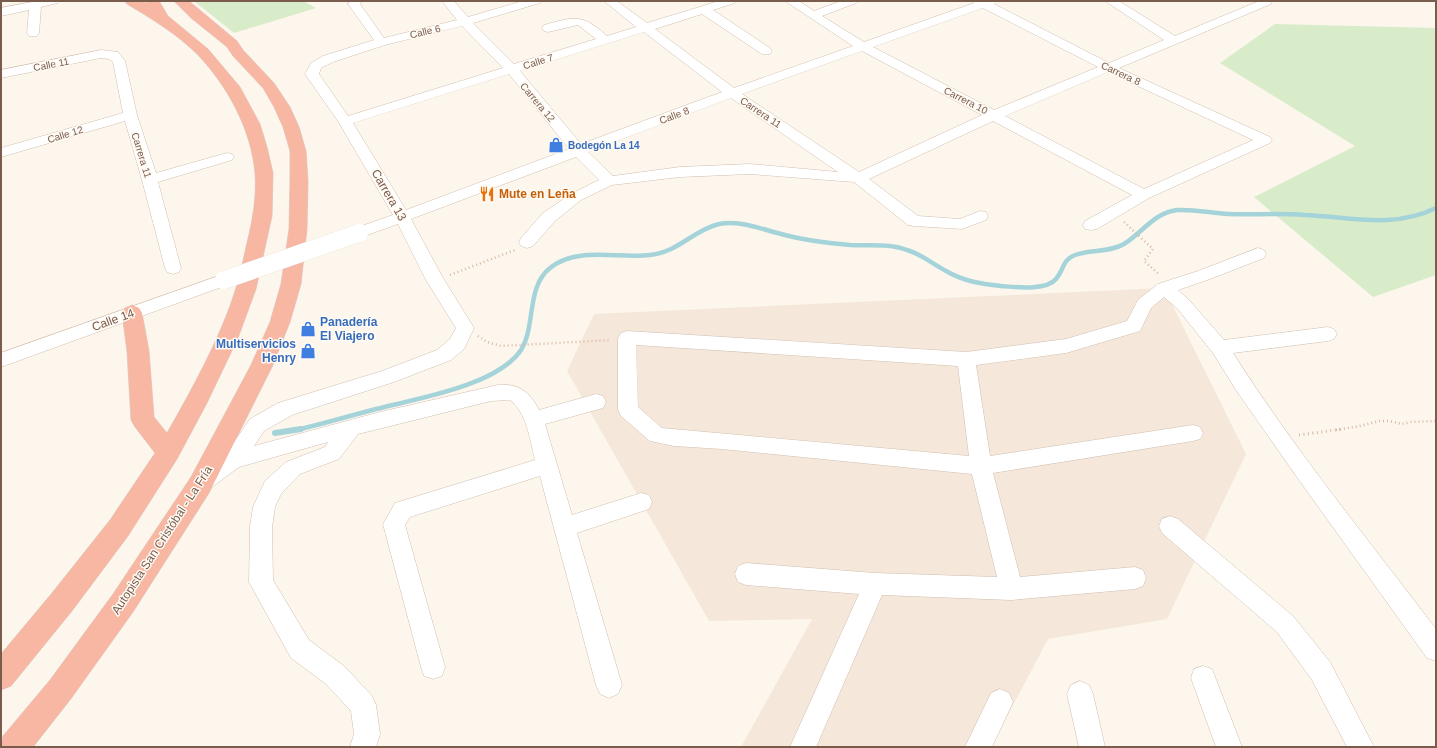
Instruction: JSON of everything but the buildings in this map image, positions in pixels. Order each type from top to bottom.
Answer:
[{"type":"highway","points":[[1,676],[62,602],[119,528],[169,452],[196,402],[227,338],[246,289],[263,216],[264,173],[260,146],[252,124],[234,90],[203,52],[163,19],[132,1]]},
{"type":"highway","points":[[152,1],[163,19]]},
{"type":"highway","name":"Autopista San Cristóbal - La Fría","points":[[14,747],[60,690],[123,603],[200,485],[241,406],[280,322],[291,284],[298,229],[299,181],[298,151],[291,127],[282,107],[269,86],[238,53],[232,44],[181,1]]},
{"type":"highway","points":[[132,313],[138,351],[143,420],[169,452]]},
{"type":"street","points":[[1,12],[54,1]]},
{"type":"street","points":[[356,1],[354,4],[381,42]]},
{"type":"street","name":"Carrera 12","points":[[448,1],[465,22],[511,69],[579,151],[609,181]]},
{"type":"street","name":"Calle 6","points":[[316,66],[328,59],[381,42],[465,22],[536,1]]},
{"type":"street","name":"Carrera 11","points":[[610,1],[732,93],[858,178],[914,221],[939,224],[962,224],[980,216]]},
{"type":"street","name":"Calle 7","points":[[346,121],[731,1]]},
{"type":"street","name":"Carrera 10","points":[[791,1],[862,46],[1144,195]]},
{"type":"street","points":[[812,15],[852,1]]},
{"type":"street","points":[[1112,1],[1173,40]]},
{"type":"street","points":[[527,242],[549,217],[576,198],[609,181],[680,172],[750,169],[858,178],[994,115],[1268,1]]},
{"type":"street","name":"Calle 8","points":[[359,233],[732,93],[984,2]]},
{"type":"street","name":"Carrera 8","points":[[984,2],[1107,67],[1265,140],[1144,195]]},
{"type":"street","points":[[33,33],[35,5]]},
{"type":"street","points":[[704,10],[766,51]]},
{"type":"street","points":[[548,28],[572,21],[583,22],[604,40]]},
{"type":"street","name":"Carrera 11","points":[[101,54],[113,55],[119,61],[130,115],[150,180],[173,268]]},
{"type":"street","name":"Calle 11","points":[[1,74],[101,54]]},
{"type":"street","name":"Carrera 13","points":[[316,66],[312,74],[346,121],[402,217],[435,280],[465,328]]},
{"type":"street","name":"Calle 12","points":[[1,153],[130,115]]},
{"type":"street","points":[[150,180],[227,157]]},
{"type":"street","points":[[1091,225],[1144,195]]},
{"type":"street","name":"Calle 14","points":[[1,360],[359,233]]},
{"type":"street","points":[[1193,433],[980,466],[722,441],[674,438],[656,435],[628,410],[627,338],[966,359],[1066,346],[1134,326],[1144,304],[1168,286],[1204,275],[1258,254]]},
{"type":"street","points":[[1168,286],[1220,348],[1243,385],[1280,438],[1435,645]]},
{"type":"street","points":[[200,485],[233,460],[257,425],[262,422],[285,409],[387,377],[444,355],[457,344],[465,328]]},
{"type":"street","points":[[1220,348],[1328,334]]},
{"type":"street","points":[[966,359],[980,466],[1011,589]]},
{"type":"street","points":[[233,460],[351,428],[503,392],[513,393],[521,398],[534,419],[609,686]]},
{"type":"street","points":[[534,419],[596,402]]},
{"type":"street","points":[[351,428],[332,453],[293,468],[273,488],[264,507],[261,527],[261,582],[300,649],[334,674],[363,705],[367,734],[363,747]]},
{"type":"street","points":[[433,667],[394,524],[403,510],[547,465]]},
{"type":"street","points":[[564,528],[641,502]]},
{"type":"street","points":[[1170,526],[1285,624],[1321,671],[1362,747]]},
{"type":"street","points":[[746,574],[874,584],[1011,589],[1135,578]]},
{"type":"street","points":[[803,747],[874,584]]},
{"type":"street","points":[[1203,678],[1229,747]]},
{"type":"street","points":[[1080,694],[1092,747]]},
{"type":"street","points":[[978,747],[1000,702]]},
{"type":"path","points":[[1129,227],[1153,249],[1144,261],[1168,286]]},
{"type":"path","points":[[435,280],[513,252],[527,242]]},
{"type":"path","points":[[465,328],[487,342],[501,346],[627,338]]},
{"type":"path","points":[[1280,438],[1360,426],[1380,421],[1389,421],[1402,424],[1436,421]]},
{"type":"shaded area","points":[[1164,288],[1246,454],[1167,619],[1048,639],[991,747],[741,747],[812,619],[709,621],[567,371],[594,314]]},
{"type":"green space","points":[[194,1],[303,1],[316,8],[234,33]]},
{"type":"green space","points":[[1275,24],[1436,28],[1436,275],[1373,297],[1254,197],[1355,146],[1220,63]]},
{"type":"waterway","points":[[299,429],[454,389],[475,382],[494,373],[509,362],[521,350],[526,340],[537,285],[542,276],[550,268],[561,261],[585,255],[638,256],[660,253],[669,250],[701,231],[719,224],[743,224],[806,240],[850,245],[893,246],[917,254],[952,274],[966,280],[1014,287],[1038,287],[1051,283],[1056,279],[1059,276],[1065,262],[1071,257],[1081,253],[1118,247],[1131,239],[1155,219],[1177,210],[1228,214],[1295,214],[1388,220],[1404,218],[1436,208]]},
{"type":"waterway","points":[[275,433],[299,429]]},
{"type":"place","name":"Bodegón La 14","points":[[556,145]]},
{"type":"place","name":"Mute en Leña","points":[[487,194]]},
{"type":"place","name":"Panadería El Viajero","points":[[308,329]]},
{"type":"place","name":"Multiservicios Henry","points":[[308,351]]}]
